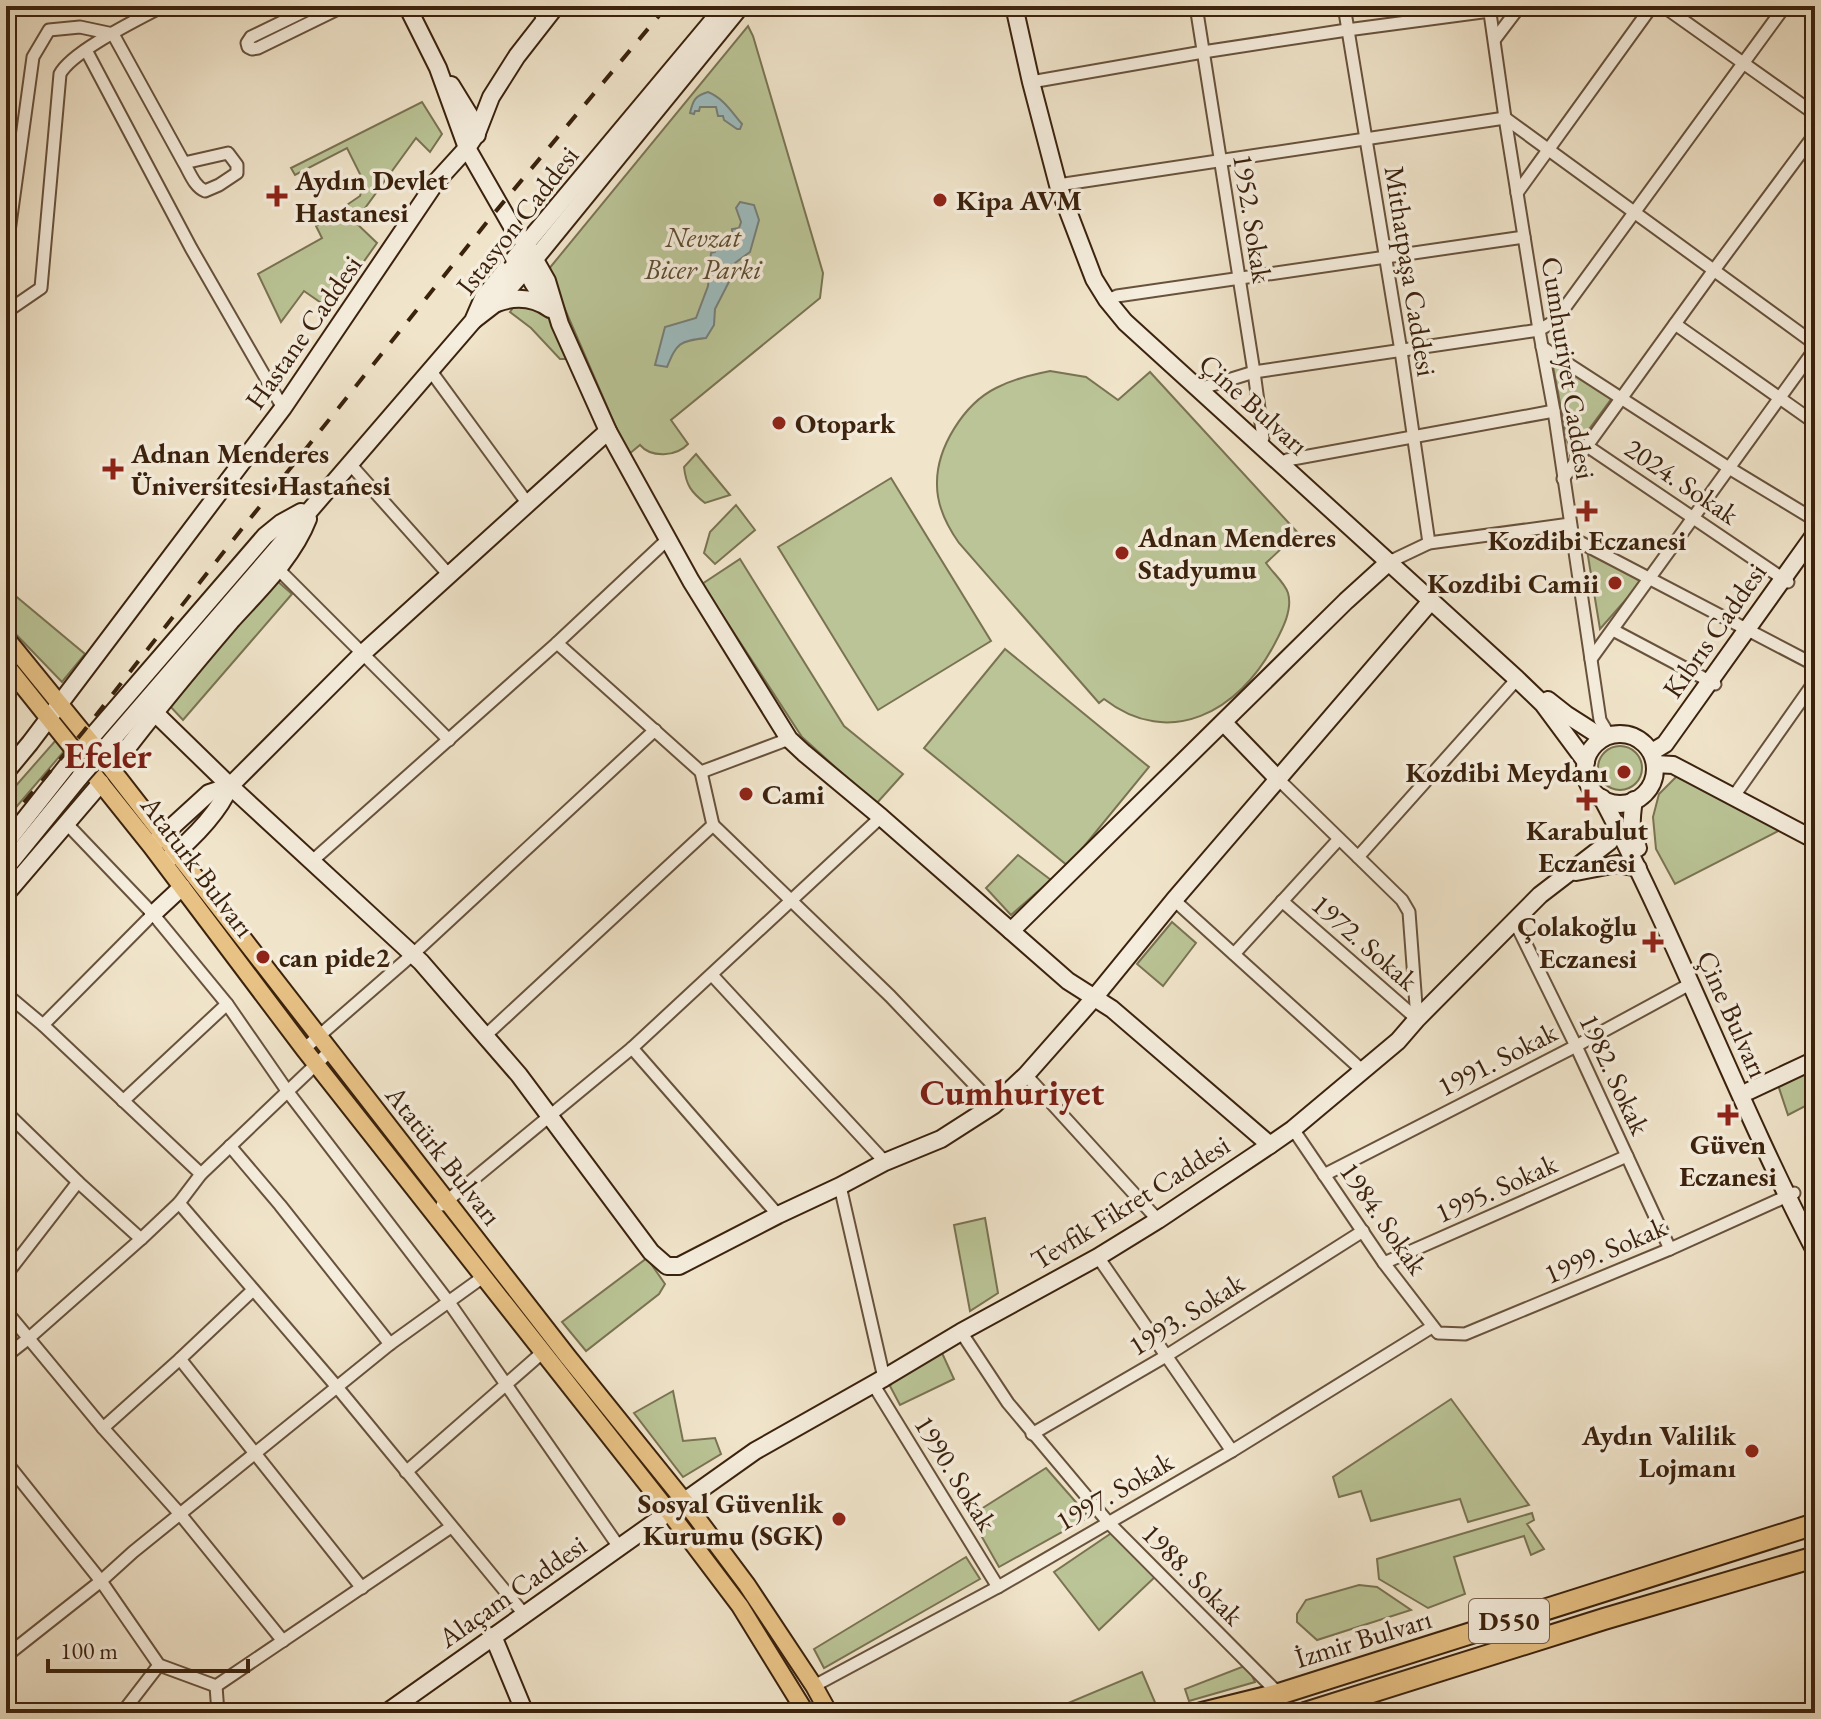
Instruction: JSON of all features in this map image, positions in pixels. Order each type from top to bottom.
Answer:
[{"type":"highway","name":"İzmir Bulvarı","points":[[1202,1713],[1279,1694],[1815,1524]]},
{"type":"highway","name":"İzmir Bulvarı","points":[[1305,1713],[1358,1705],[1604,1619],[1815,1557]]},
{"type":"main road","points":[[6,638],[112,768],[157,841]]},
{"type":"main road","points":[[6,665],[48,718]]},
{"type":"main road","name":"Ataturk Bulvarı","points":[[48,718],[101,783],[157,841],[170,858],[182,887],[304,1049]]},
{"type":"main road","name":"Atatürk Bulvarı","points":[[170,858],[330,1051],[685,1502],[747,1585],[829,1713]]},
{"type":"main road","name":"Atatürk Bulvarı","points":[[304,1049],[669,1512],[740,1606],[806,1713]]},
{"type":"street","points":[[6,312],[41,288],[60,74],[64,67],[86,50],[163,6]]},
{"type":"street","points":[[315,6],[251,37],[248,47],[258,48],[344,6]]},
{"type":"street","points":[[407,6],[438,68],[456,91],[482,174]]},
{"type":"street","name":"Hastane Caddesi","points":[[6,772],[283,408],[436,182],[467,148],[469,126],[517,56],[540,14],[556,6]]},
{"type":"street","name":"Istasyon Caddesi","points":[[6,868],[80,777],[473,321],[483,298],[522,248],[725,6]]},
{"type":"street","points":[[473,321],[496,303],[530,264],[741,6]]},
{"type":"street","name":"Çine Bulvarı","points":[[1014,6],[1062,184],[1094,279],[1112,298],[1125,322],[1263,438],[1431,601],[1517,679],[1543,704],[1586,762]]},
{"type":"street","name":"Çine Bulvarı","points":[[1024,6],[1036,81]]},
{"type":"street","name":"1952. Sokak","points":[[1196,6],[1263,438]]},
{"type":"street","name":"Mithatpaşa Caddesi","points":[[1344,6],[1429,543]]},
{"type":"street","points":[[1495,39],[1520,6]]},
{"type":"street","points":[[1517,193],[1652,6]]},
{"type":"street","points":[[1663,6],[1815,114]]},
{"type":"street","points":[[1203,387],[1254,372],[1539,330],[1555,321],[1785,6]]},
{"type":"street","points":[[1036,81],[1203,52],[1490,9]]},
{"type":"street","name":"Cumhuriyet Caddesi","points":[[1490,9],[1600,720],[1606,737]]},
{"type":"street","points":[[6,272],[7,240],[33,57],[49,30],[80,27],[113,34],[184,163],[199,188],[205,191],[237,173],[237,165],[228,153],[184,163]]},
{"type":"street","points":[[86,50],[191,248],[283,408]]},
{"type":"street","points":[[1062,184],[1505,118],[1815,346],[1591,659]]},
{"type":"street","points":[[436,182],[469,126]]},
{"type":"street","points":[[1563,479],[1815,134]]},
{"type":"street","points":[[467,148],[514,230],[549,307],[560,324]]},
{"type":"street","points":[[436,182],[461,169],[470,168],[482,174]]},
{"type":"street","points":[[1112,298],[1524,237]]},
{"type":"street","points":[[530,264],[547,281],[560,324],[608,431],[693,584],[789,739],[1068,981],[1112,1009],[1270,1145]]},
{"type":"street","points":[[496,303],[521,298],[549,307]]},
{"type":"street","points":[[1675,324],[1815,423]]},
{"type":"street","points":[[1542,347],[1815,520]]},
{"type":"street","points":[[430,370],[528,504]]},
{"type":"street","name":"Çine Bulvarı","points":[[1203,387],[1532,686],[1567,715],[1606,737]]},
{"type":"street","points":[[1287,460],[1554,411]]},
{"type":"street","points":[[170,858],[223,803],[230,786],[363,653],[608,431]]},
{"type":"street","name":"2024. Sokak","points":[[1587,446],[1786,580]]},
{"type":"street","points":[[350,464],[449,575]]},
{"type":"street","points":[[112,768],[154,712],[300,538],[313,505]]},
{"type":"street","points":[[89,740],[265,536],[313,505]]},
{"type":"street","points":[[1011,931],[1346,601],[1392,560],[1429,543],[1570,524]]},
{"type":"street","name":"Kıbrıs Caddesi","points":[[1654,758],[1670,747],[1815,534]]},
{"type":"street","points":[[1572,538],[1815,665]]},
{"type":"street","points":[[311,862],[557,643],[668,539]]},
{"type":"street","name":"Kıbrıs Caddesi","points":[[1786,580],[1815,549]]},
{"type":"street","points":[[277,568],[449,740]]},
{"type":"street","points":[[154,712],[412,955],[519,1075],[651,1252],[667,1266],[679,1266],[885,1162],[941,1139],[994,1105],[1026,1075],[1094,998],[1174,900],[1431,601]]},
{"type":"street","points":[[1613,630],[1713,683]]},
{"type":"street","points":[[557,643],[701,772],[713,825],[890,996],[994,1105]]},
{"type":"street","points":[[1358,857],[1517,679]]},
{"type":"street","points":[[1734,796],[1815,681]]},
{"type":"street","points":[[1224,723],[1402,900],[1409,912],[1417,1019]]},
{"type":"street","points":[[304,1049],[412,955],[655,730]]},
{"type":"street","points":[[1654,758],[1653,781],[1648,791],[1634,800],[1617,803],[1602,798],[1589,785],[1586,762],[1591,751],[1606,737],[1631,735],[1641,741],[1654,758],[1734,796],[1815,840]]},
{"type":"street","points":[[701,772],[789,739]]},
{"type":"street","points":[[6,843],[77,753]]},
{"type":"street","points":[[6,894],[101,783]]},
{"type":"street","points":[[157,841],[209,793],[230,786]]},
{"type":"street","name":"Çine Bulvarı","points":[[1602,798],[1744,1093]]},
{"type":"street","name":"Çine Bulvarı","points":[[1634,800],[1631,833],[1815,1251]]},
{"type":"street","points":[[432,1213],[632,1048],[881,817]]},
{"type":"street","points":[[67,824],[153,914],[227,1004],[288,1092],[448,1301],[619,1547]]},
{"type":"street","points":[[485,1036],[713,825]]},
{"type":"street","name":"Tevfik Fikret Caddesi","points":[[669,1512],[755,1451],[1098,1257],[1293,1129],[1398,1041],[1540,895],[1609,842],[1619,829]]},
{"type":"street","points":[[1234,954],[1339,839]]},
{"type":"street","name":"Tevfik Fikret Caddesi","points":[[1570,873],[1617,864],[1638,868]]},
{"type":"street","points":[[43,1025],[182,887]]},
{"type":"street","points":[[1174,900],[1363,1071]]},
{"type":"street","name":"1972. Sokak","points":[[1282,901],[1417,1019]]},
{"type":"street","name":"1982. Sokak","points":[[1514,920],[1670,1249]]},
{"type":"street","points":[[712,975],[885,1162]]},
{"type":"street","name":"1991. Sokak","points":[[1324,1175],[1690,984]]},
{"type":"street","points":[[6,994],[201,1174]]},
{"type":"street","points":[[123,1101],[227,1004]]},
{"type":"street","points":[[632,1048],[778,1215]]},
{"type":"street","points":[[6,1356],[141,1239],[179,1203],[201,1174],[330,1051]]},
{"type":"street","points":[[1744,1093],[1815,1060]]},
{"type":"street","points":[[1026,1075],[1158,1220]]},
{"type":"street","points":[[8,1118],[141,1239]]},
{"type":"street","name":"1984. Sokak","points":[[1293,1129],[1384,1263],[1435,1330]]},
{"type":"street","points":[[230,1146],[390,1344]]},
{"type":"street","name":"1995. Sokak","points":[[1384,1263],[1627,1156]]},
{"type":"street","points":[[6,1275],[78,1182]]},
{"type":"street","name":"1990. Sokak","points":[[840,1186],[878,1381],[998,1587]]},
{"type":"street","name":"Çine Bulvarı","points":[[1790,1194],[1815,1226]]},
{"type":"street","name":"1999. Sokak","points":[[1435,1330],[1465,1334],[1670,1249],[1790,1194]]},
{"type":"street","points":[[179,1203],[337,1387],[524,1614]]},
{"type":"street","name":"1993. Sokak","points":[[1032,1434],[1166,1356],[1363,1231]]},
{"type":"street","points":[[1098,1257],[1232,1451]]},
{"type":"street","points":[[6,1656],[390,1344],[483,1277]]},
{"type":"street","points":[[103,1428],[253,1290]]},
{"type":"street","points":[[6,1311],[103,1428],[180,1514],[283,1641]]},
{"type":"street","name":"1997. Sokak","points":[[814,1686],[998,1587],[1435,1330]]},
{"type":"street","name":"1988. Sokak","points":[[961,1332],[1008,1403],[1108,1522],[1279,1694]]},
{"type":"street","points":[[406,1472],[543,1352]]},
{"type":"street","points":[[180,1359],[362,1588]]},
{"type":"street","points":[[6,1462],[101,1581],[159,1665],[216,1686]]},
{"type":"street","name":"Alaçam Caddesi","points":[[397,1710],[493,1636],[669,1512]]},
{"type":"street","points":[[216,1686],[451,1527]]},
{"type":"street","points":[[493,1636],[525,1713]]},
{"type":"street","points":[[122,1713],[159,1665]]},
{"type":"street","points":[[216,1686],[218,1713]]},
{"type":"green space","name":"Nevzat Bicer Parki","points":[[748,26],[823,273],[820,298],[671,420],[688,444],[664,454],[650,452],[640,445],[628,455],[548,270]]},
{"type":"green space","points":[[422,102],[442,134],[430,152],[416,138],[355,222],[377,243],[330,309],[304,291],[281,322],[258,274],[322,238],[316,226],[360,196],[364,182],[347,148],[295,175],[291,168]]},
{"type":"green space","points":[[518,301],[550,316],[568,359],[560,359],[531,328],[510,312]]},
{"type":"green space","points":[[1551,356],[1612,398],[1570,455]]},
{"type":"green space","name":"Adnan Menderes Stadyumu","points":[[1050,371],[1086,377],[1118,400],[1150,372],[1298,533],[1266,563],[1284,585],[1289,600],[1286,620],[1274,645],[1242,688],[1222,705],[1201,716],[1178,722],[1153,721],[1129,714],[1104,699],[1099,703],[950,530],[939,501],[937,485],[941,456],[954,429],[984,395],[1016,380]]},
{"type":"green space","points":[[696,454],[730,495],[705,503],[693,492],[684,467]]},
{"type":"green space","points":[[891,478],[991,641],[878,710],[778,547]]},
{"type":"green space","points":[[736,505],[755,530],[715,564],[704,553],[710,532]]},
{"type":"green space","points":[[1587,550],[1644,579],[1600,629]]},
{"type":"green space","points":[[740,559],[844,726],[903,774],[876,804],[802,737],[702,584]]},
{"type":"green space","points":[[275,579],[292,594],[183,720],[167,703]]},
{"type":"green space","points":[[6,588],[85,654],[62,682],[6,624]]},
{"type":"green space","points":[[1005,649],[1149,767],[1068,866],[924,748]]},
{"type":"green space","points":[[56,740],[65,750],[6,819],[6,797]]},
{"type":"green space","points":[[1620,746],[1635,753],[1642,768],[1635,783],[1620,790],[1605,783],[1598,768],[1605,753]]},
{"type":"green space","points":[[1681,772],[1782,829],[1675,884],[1656,849],[1653,817],[1659,794]]},
{"type":"green space","points":[[1018,855],[1051,880],[1011,915],[986,888]]},
{"type":"green space","points":[[1172,922],[1196,943],[1163,986],[1137,964]]},
{"type":"green space","points":[[1815,1061],[1815,1101],[1788,1115],[1776,1079]]},
{"type":"green space","points":[[985,1218],[998,1293],[970,1311],[954,1225]]},
{"type":"green space","points":[[647,1258],[665,1284],[659,1294],[586,1351],[562,1322]]},
{"type":"green space","points":[[942,1353],[954,1379],[900,1405],[890,1386],[894,1380]]},
{"type":"green space","points":[[673,1391],[683,1441],[715,1438],[721,1454],[683,1477],[634,1413]]},
{"type":"green space","points":[[1451,1399],[1529,1505],[1468,1522],[1460,1499],[1371,1521],[1361,1491],[1339,1497],[1333,1477]]},
{"type":"green space","points":[[1046,1468],[1089,1517],[999,1567],[970,1516]]},
{"type":"green space","points":[[1532,1513],[1534,1520],[1527,1524],[1544,1549],[1531,1555],[1524,1536],[1454,1557],[1465,1594],[1428,1608],[1379,1579],[1377,1559]]},
{"type":"green space","points":[[1113,1532],[1156,1576],[1099,1630],[1054,1572]]},
{"type":"green space","points":[[966,1557],[980,1579],[824,1668],[814,1649]]},
{"type":"green space","points":[[1359,1585],[1377,1587],[1411,1610],[1317,1640],[1297,1622],[1297,1614],[1306,1600]]},
{"type":"green space","points":[[1247,1665],[1255,1682],[1189,1701],[1185,1689]]},
{"type":"green space","points":[[1142,1672],[1157,1707],[1137,1713],[1064,1713],[1061,1706]]},
{"type":"water","points":[[708,92],[730,110],[742,124],[740,129],[724,120],[723,116],[718,116],[716,107],[700,107],[694,114],[690,113],[695,99]]},
{"type":"water","points":[[740,202],[754,205],[759,220],[750,252],[735,263],[733,274],[715,309],[714,325],[706,338],[680,345],[667,367],[655,365],[665,327],[696,318],[708,286],[711,253],[720,247],[721,239],[732,238],[732,229],[739,228],[741,222],[736,208]]},
{"type":"railway","points":[[6,824],[83,732],[491,217],[667,6]]},
{"type":"place","name":"Aydın Devlet Hastanesi","points":[[277,196]]},
{"type":"place","name":"Kipa AVM","points":[[940,200]]},
{"type":"place","name":"Otopark","points":[[779,423]]},
{"type":"place","name":"Adnan Menderes Üniversitesi Hastanesi","points":[[113,469]]},
{"type":"place","name":"Kozdibi Eczanesi","points":[[1587,511]]},
{"type":"place","name":"Adnan Menderes Stadyumu","points":[[1122,553]]},
{"type":"place","name":"Kozdibi Camii","points":[[1615,583]]},
{"type":"place","name":"Kozdibi Meydanı","points":[[1624,772]]},
{"type":"place","name":"Cami","points":[[746,794]]},
{"type":"place","name":"Karabulut Eczanesi","points":[[1587,800]]},
{"type":"place","name":"Çolakoğlu Eczanesi","points":[[1653,942]]},
{"type":"place","name":"can pide2","points":[[263,957]]},
{"type":"place","name":"Güven Eczanesi","points":[[1728,1115]]},
{"type":"place","name":"Aydın Valilik Lojmanı","points":[[1752,1451]]},
{"type":"place","name":"Sosyal Güvenlik Kurumu (SGK)","points":[[839,1519]]},
{"type":"district","name":"Efeler","points":[[108,755]]},
{"type":"district","name":"Cumhuriyet","points":[[1012,1092]]}]
